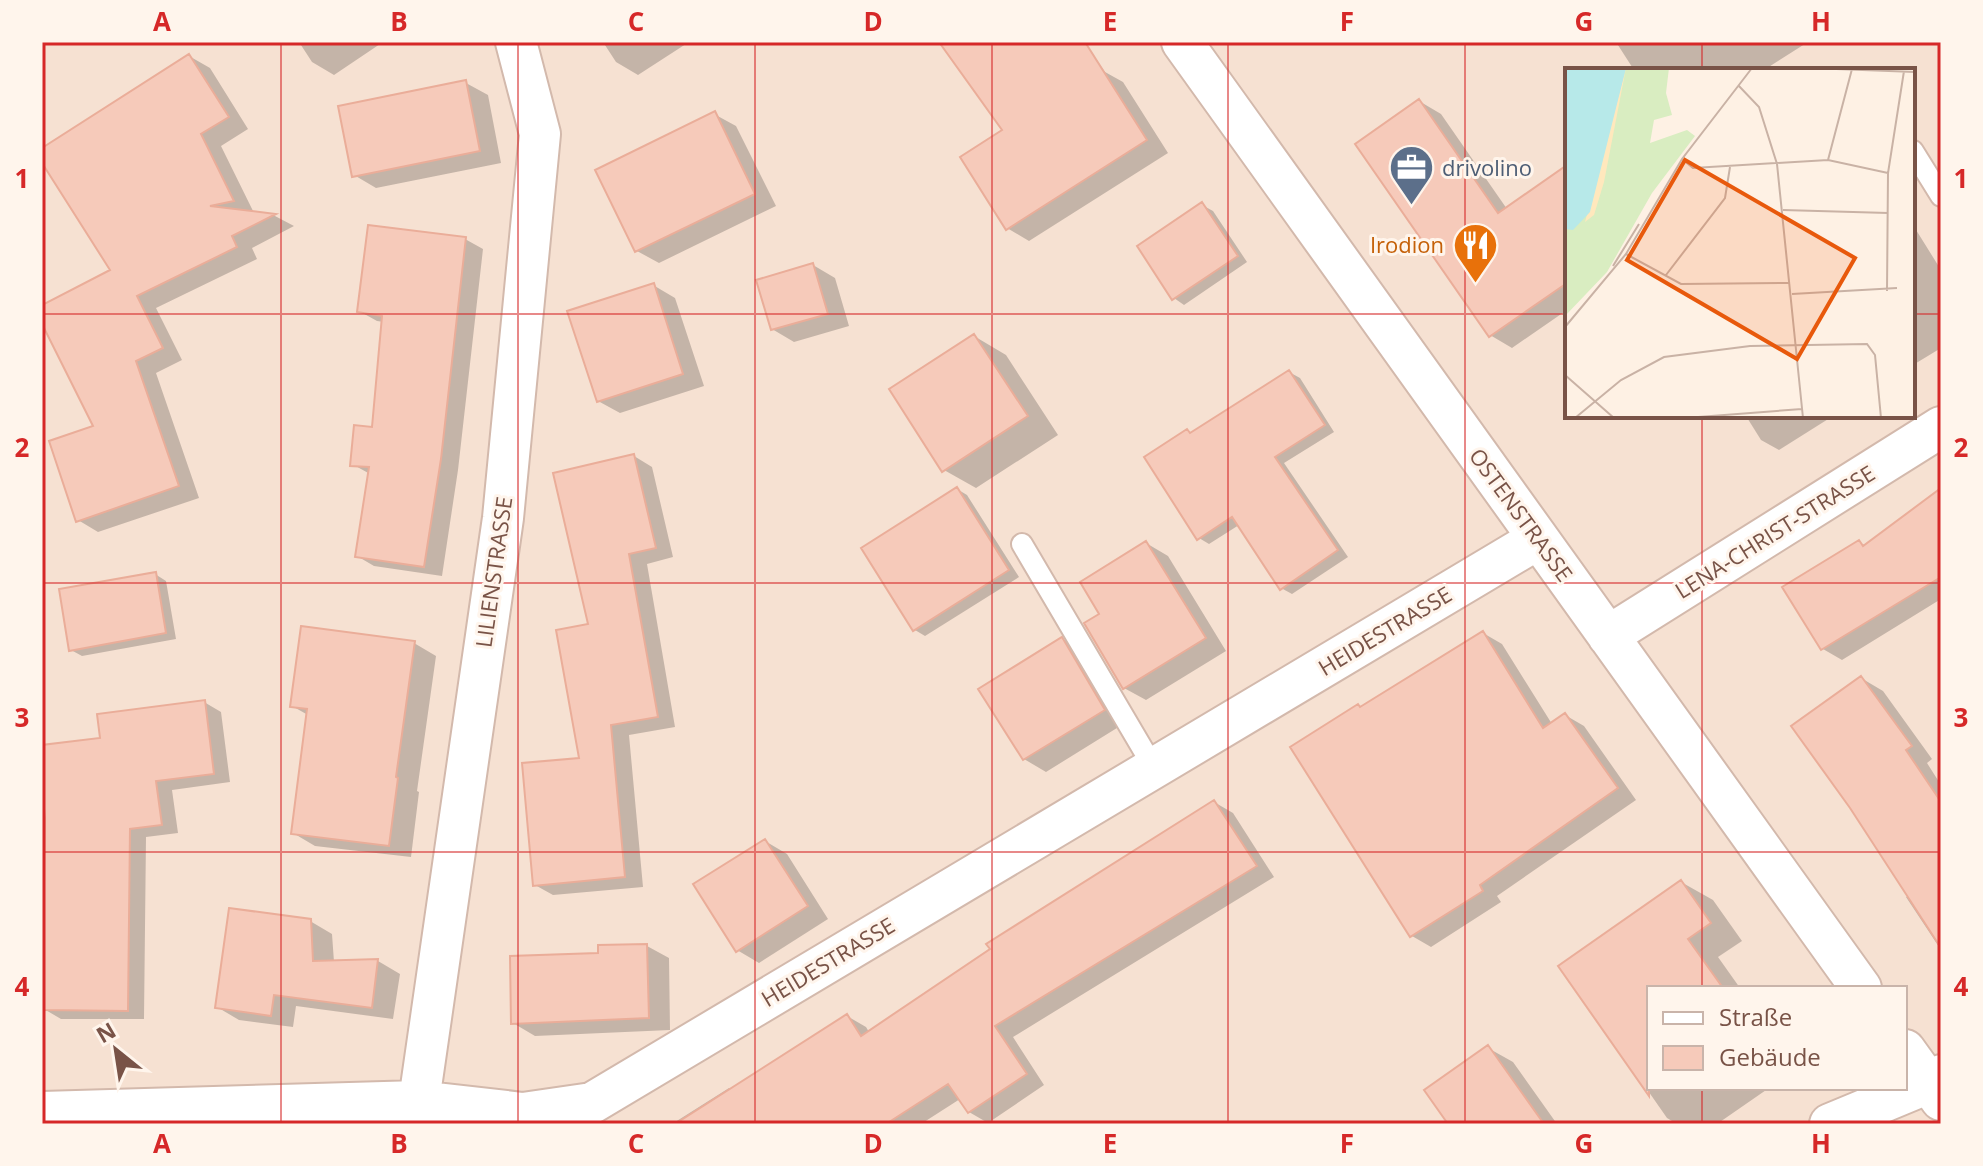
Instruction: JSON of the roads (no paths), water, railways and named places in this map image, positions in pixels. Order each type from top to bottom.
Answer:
[{"type":"street","name":"LILIENSTRASSE","points":[[419,1101],[503,518],[539,150],[540,134],[516,42]]},
{"type":"street","name":"OSTENSTRASSE","points":[[1182,42],[1860,986]]},
{"type":"street","name":"LENA-CHRIST-STRASSE","points":[[1608,636],[1941,427]]},
{"type":"street","name":"HEIDESTRASSE","points":[[42,1112],[419,1101],[523,1113],[592,1103],[1538,539]]},
{"type":"street","points":[[1830,1124],[1937,1086],[1907,1052]]},
{"type":"lane","points":[[1915,154],[1941,196]]},
{"type":"lane","points":[[1022,544],[1154,768]]},
{"type":"place","name":"drivolino","points":[[1411,207]]},
{"type":"place","name":"Irodion","points":[[1475,284]]}]
